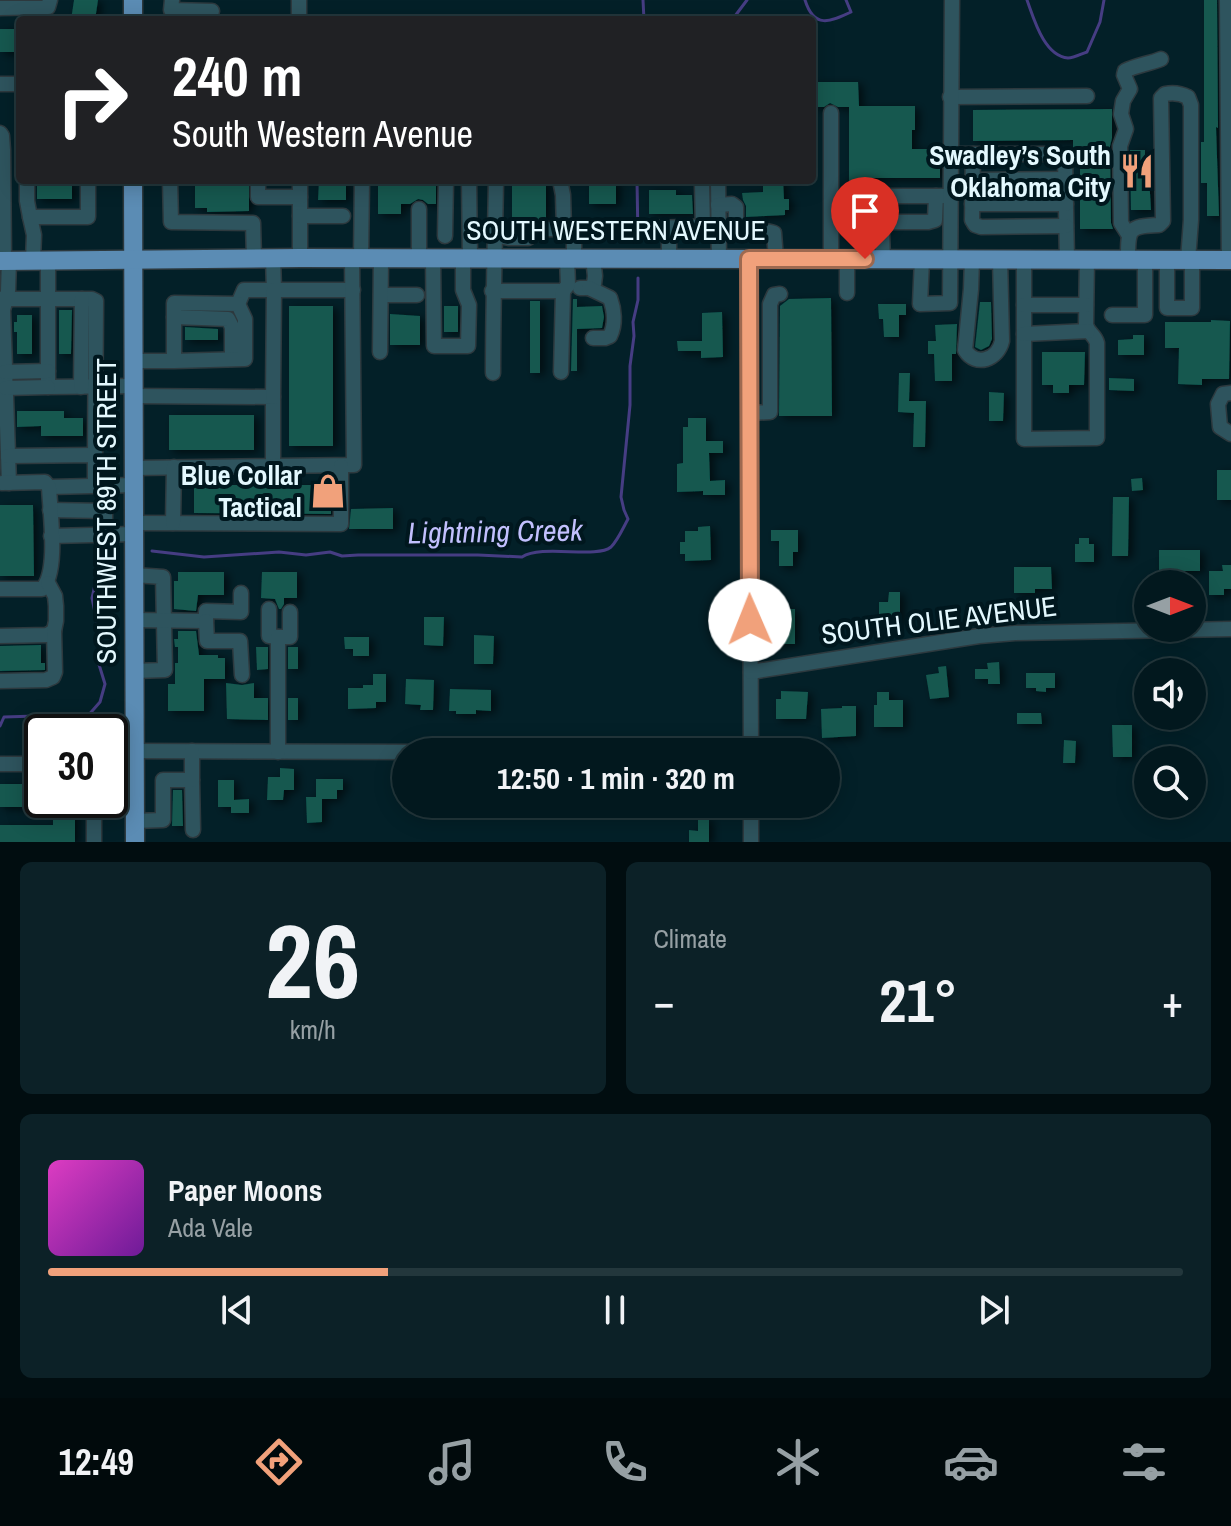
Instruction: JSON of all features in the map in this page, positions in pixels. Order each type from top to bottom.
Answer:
[{"type":"main road","name":"SOUTHWEST 89TH STREET","points":[[133,184],[135,842]]},
{"type":"main road","name":"SOUTH WESTERN AVENUE","points":[[4,261],[264,258],[1230,260]]},
{"type":"street","points":[[0,8],[48,7],[50,0]]},
{"type":"street","points":[[882,222],[935,220],[943,196],[950,154],[952,0]]},
{"type":"street","points":[[1227,0],[1230,260]]},
{"type":"street","points":[[171,10],[212,11]]},
{"type":"street","points":[[1112,315],[1145,315],[1136,260],[1121,223],[1120,146],[1126,129],[1121,107],[1130,89],[1124,75],[1130,68],[1161,59]]},
{"type":"street","points":[[1128,234],[1140,225],[1159,225],[1163,221],[1161,98],[1171,92],[1180,93],[1188,97],[1191,105],[1192,308],[1167,308],[1167,260]]},
{"type":"street","points":[[950,97],[1087,96]]},
{"type":"street","points":[[831,113],[839,259],[847,293]]},
{"type":"street","points":[[0,133],[2,224],[8,291],[3,299],[8,456],[4,483],[45,482],[49,487],[52,562],[48,583],[42,589],[0,589]]},
{"type":"street","points":[[950,154],[1056,154],[1065,159],[1067,259]]},
{"type":"street","points":[[973,154],[972,220],[975,225],[1066,226]]},
{"type":"street","points":[[972,180],[1066,179]]},
{"type":"street","points":[[27,184],[27,201],[48,299],[48,387]]},
{"type":"street","points":[[30,217],[88,217],[88,184]]},
{"type":"street","points":[[170,184],[171,222],[253,223],[274,290],[273,466]]},
{"type":"street","points":[[300,184],[300,258]]},
{"type":"street","points":[[49,487],[95,486],[174,467],[354,465],[353,290],[362,184]]},
{"type":"street","points":[[445,236],[446,184]]},
{"type":"street","points":[[419,209],[434,346],[468,346],[469,305],[463,290],[469,184]]},
{"type":"street","points":[[493,373],[496,184]]},
{"type":"street","points":[[561,184],[564,229]]},
{"type":"street","points":[[697,184],[703,227]]},
{"type":"street","points":[[718,184],[719,258]]},
{"type":"street","points":[[258,186],[258,197],[300,197]]},
{"type":"street","points":[[883,259],[882,202],[888,196],[943,196]]},
{"type":"street","points":[[922,259],[920,304],[950,303],[950,259],[943,196]]},
{"type":"street","points":[[718,205],[732,204],[736,207],[739,228],[774,233],[776,259]]},
{"type":"street","points":[[972,204],[1066,204]]},
{"type":"street","points":[[446,208],[470,208]]},
{"type":"street","points":[[300,216],[343,216]]},
{"type":"street","points":[[1163,221],[1177,225],[1191,220]]},
{"type":"street","points":[[651,228],[719,226]]},
{"type":"street","points":[[669,228],[669,258]]},
{"type":"street","points":[[495,235],[528,238],[543,229],[574,229],[578,258],[594,284],[589,288]]},
{"type":"street","points":[[528,238],[528,258]]},
{"type":"street","points":[[380,352],[381,258]]},
{"type":"street","points":[[561,372],[566,288],[578,258]]},
{"type":"street","points":[[749,259],[751,738]]},
{"type":"street","points":[[972,259],[965,350],[967,355],[982,360],[993,357],[1000,350],[1002,341],[1000,259]]},
{"type":"street","points":[[1024,259],[1024,439],[1097,438],[1097,343],[1086,325],[1087,259]]},
{"type":"street","points":[[492,291],[589,288],[610,298],[613,311],[610,336],[593,338]]},
{"type":"street","points":[[971,289],[999,288]]},
{"type":"street","points":[[133,361],[245,359],[245,319],[238,304],[244,290],[353,290]]},
{"type":"street","points":[[749,413],[770,412],[770,304],[774,295],[780,294]]},
{"type":"street","points":[[381,295],[417,295]]},
{"type":"street","points":[[3,299],[96,301],[89,386],[95,486]]},
{"type":"street","points":[[174,361],[174,303],[238,304]]},
{"type":"street","points":[[1024,305],[1086,305]]},
{"type":"street","points":[[174,317],[228,319],[232,327],[232,359]]},
{"type":"street","points":[[1024,334],[1088,331]]},
{"type":"street","points":[[4,380],[48,371]]},
{"type":"street","points":[[4,380],[48,387],[89,386],[273,397]]},
{"type":"street","points":[[1231,393],[1223,394],[1218,404],[1220,427],[1231,434]]},
{"type":"street","points":[[8,456],[95,455]]},
{"type":"street","points":[[51,536],[105,534],[173,523],[341,524],[341,466]]},
{"type":"street","points":[[173,523],[174,467]]},
{"type":"street","points":[[50,510],[105,511],[105,534]]},
{"type":"street","points":[[134,575],[163,577],[165,670],[134,671]]},
{"type":"street","points":[[0,681],[46,680],[53,677],[56,606],[48,583]]},
{"type":"street","points":[[241,593],[241,612],[206,611],[206,621],[207,641],[240,641],[242,675]]},
{"type":"street","points":[[269,609],[269,636],[290,637],[290,612]]},
{"type":"street","points":[[134,620],[206,621]]},
{"type":"street","name":"SOUTH OLIE AVENUE","points":[[751,672],[991,635],[1052,631],[1231,629]]},
{"type":"street","points":[[0,636],[47,635],[54,631]]},
{"type":"street","points":[[278,637],[278,752]]},
{"type":"street","points":[[135,751],[392,752]]},
{"type":"street","points":[[192,751],[193,830]]},
{"type":"street","points":[[0,764],[24,764]]},
{"type":"street","points":[[135,821],[163,820],[163,780],[192,780]]},
{"type":"street","points":[[94,818],[94,842]]},
{"type":"street","points":[[751,818],[751,842]]},
{"type":"building","points":[[74,0],[98,0],[96,16],[72,16]]},
{"type":"building","points":[[1204,0],[1217,0],[1219,216],[1207,216],[1207,183],[1201,183]]},
{"type":"building","points":[[0,29],[16,29],[16,52],[0,52]]},
{"type":"building","points":[[816,82],[858,82],[859,106],[915,106],[912,149],[940,149],[940,178],[873,178],[871,211],[849,211],[849,107],[830,103],[816,107]]},
{"type":"building","points":[[1112,109],[1113,229],[1080,229],[1080,148],[1073,148],[1073,140],[973,141],[973,110]]},
{"type":"building","name":"Swadley’s South Oklahoma City","points":[[1130,150],[1145,150],[1151,210],[1131,210]]},
{"type":"building","points":[[37,184],[72,184],[72,199],[37,199]]},
{"type":"building","points":[[195,184],[249,184],[249,211],[207,212],[207,208],[195,208]]},
{"type":"building","points":[[319,184],[346,184],[346,200],[318,200]]},
{"type":"building","points":[[378,184],[436,184],[436,204],[418,199],[410,204],[401,204],[401,214],[378,214]]},
{"type":"building","points":[[512,184],[546,184],[546,219],[530,225],[512,225]]},
{"type":"building","points":[[589,184],[616,184],[616,204],[589,204]]},
{"type":"building","points":[[763,184],[783,184],[784,199],[789,199],[789,210],[785,210],[785,215],[746,217],[742,193],[763,192]]},
{"type":"building","points":[[649,190],[676,190],[676,195],[692,195],[693,214],[649,214]]},
{"type":"building","points":[[831,298],[832,416],[779,416],[780,306],[789,299]]},
{"type":"building","points":[[573,299],[577,299],[577,307],[602,306],[604,317],[602,328],[577,329],[577,371],[571,371]]},
{"type":"building","points":[[530,301],[540,301],[540,373],[530,373]]},
{"type":"building","points":[[980,302],[991,302],[992,339],[989,346],[981,350],[975,347]]},
{"type":"building","points":[[878,304],[906,304],[906,315],[899,315],[899,337],[884,337]]},
{"type":"building","points":[[289,306],[333,306],[333,446],[289,446]]},
{"type":"building","points":[[444,306],[458,306],[458,332],[444,332]]},
{"type":"building","points":[[59,310],[72,310],[71,354],[59,354]]},
{"type":"building","points":[[722,312],[723,357],[701,358],[701,351],[678,351],[677,341],[702,341],[702,313]]},
{"type":"building","points":[[390,314],[420,316],[420,345],[390,345]]},
{"type":"building","points":[[17,315],[32,315],[32,354],[17,354],[14,322],[17,322]]},
{"type":"building","points":[[1230,321],[1229,379],[1202,379],[1202,385],[1178,384],[1179,348],[1165,348],[1165,322]]},
{"type":"building","points":[[957,324],[952,381],[935,381],[934,354],[928,354],[928,341],[936,341],[935,325]]},
{"type":"building","points":[[185,327],[218,329],[218,340],[185,340]]},
{"type":"building","points":[[1133,335],[1144,335],[1144,355],[1118,355],[1118,340],[1133,339]]},
{"type":"building","points":[[1042,352],[1085,352],[1084,385],[1069,385],[1069,393],[1053,393],[1053,385],[1042,385]]},
{"type":"building","points":[[899,373],[910,373],[909,401],[926,401],[925,447],[913,447],[914,413],[898,412]]},
{"type":"building","points":[[1109,378],[1134,379],[1134,391],[1109,390]]},
{"type":"building","points":[[989,392],[1004,393],[1003,421],[989,421]]},
{"type":"building","points":[[17,411],[64,411],[64,418],[83,418],[83,436],[41,436],[41,426],[17,427]]},
{"type":"building","points":[[169,415],[254,415],[254,450],[169,450]]},
{"type":"building","points":[[688,418],[706,418],[706,441],[723,441],[723,453],[709,453],[710,481],[725,480],[725,495],[703,495],[703,491],[677,492],[677,464],[683,463],[683,427],[688,427]]},
{"type":"building","points":[[1217,470],[1231,470],[1231,500],[1217,500]]},
{"type":"building","points":[[1142,478],[1143,490],[1132,491],[1131,479]]},
{"type":"building","points":[[194,485],[331,485],[331,514],[194,513]]},
{"type":"building","points":[[1113,497],[1129,497],[1128,556],[1112,556]]},
{"type":"building","points":[[0,505],[33,505],[34,576],[0,576]]},
{"type":"building","points":[[393,508],[393,529],[349,529],[351,509]]},
{"type":"building","points":[[710,526],[711,560],[685,561],[685,554],[680,554],[680,542],[685,542],[685,531],[698,531],[698,527]]},
{"type":"building","points":[[771,530],[798,530],[798,552],[793,552],[793,566],[779,566],[779,541],[771,541]]},
{"type":"building","points":[[1079,538],[1089,538],[1089,544],[1094,544],[1094,562],[1075,562],[1075,544],[1079,544]]},
{"type":"building","points":[[1159,550],[1200,550],[1200,570],[1159,570]]},
{"type":"building","points":[[1222,565],[1231,565],[1231,589],[1224,589],[1224,595],[1209,595],[1209,571],[1223,571]]},
{"type":"building","points":[[1014,567],[1051,567],[1052,589],[1014,593]]},
{"type":"building","points":[[178,572],[224,572],[224,595],[198,595],[196,611],[174,609],[174,581],[178,581]]},
{"type":"building","points":[[262,572],[297,572],[297,598],[284,598],[284,604],[279,609],[275,599],[261,598]]},
{"type":"building","points":[[889,592],[900,592],[900,623],[888,623],[888,617],[879,617],[879,602],[888,602]]},
{"type":"building","points":[[780,609],[795,609],[795,644],[778,644]]},
{"type":"building","points":[[424,617],[444,617],[443,646],[424,645]]},
{"type":"building","points":[[178,631],[196,631],[199,655],[225,658],[225,679],[204,679],[204,711],[168,711],[168,684],[175,684],[175,663],[178,663],[178,647],[175,647],[174,639],[178,639]]},
{"type":"building","points":[[474,635],[494,636],[493,664],[474,664]]},
{"type":"building","points":[[344,637],[369,637],[369,656],[353,656],[353,649],[345,649]]},
{"type":"building","points":[[41,645],[41,663],[45,663],[45,670],[0,671],[0,646]]},
{"type":"building","points":[[256,647],[268,647],[268,669],[257,670]]},
{"type":"building","points":[[288,647],[298,647],[298,669],[288,669]]},
{"type":"building","points":[[999,662],[1000,684],[988,684],[988,679],[975,679],[975,669],[988,669],[987,663]]},
{"type":"building","points":[[946,666],[949,697],[930,699],[926,675],[939,673],[938,667]]},
{"type":"building","points":[[1026,673],[1055,673],[1055,688],[1046,688],[1046,692],[1026,688]]},
{"type":"building","points":[[373,674],[386,674],[386,702],[376,702],[376,708],[348,709],[348,688],[373,685]]},
{"type":"building","points":[[406,679],[434,680],[433,710],[420,710],[421,705],[405,704]]},
{"type":"building","points":[[226,683],[254,683],[254,698],[268,698],[268,720],[227,719]]},
{"type":"building","points":[[450,689],[491,690],[491,711],[456,714],[456,711],[449,711]]},
{"type":"building","points":[[781,691],[808,692],[806,719],[776,719],[776,699],[781,699]]},
{"type":"building","points":[[877,692],[889,692],[889,700],[903,700],[903,727],[874,727]]},
{"type":"building","points":[[288,698],[298,698],[298,720],[288,720]]},
{"type":"building","points":[[856,706],[856,736],[822,738],[821,709]]},
{"type":"building","points":[[1017,713],[1041,713],[1042,724],[1017,724]]},
{"type":"building","points":[[1112,725],[1132,725],[1132,757],[1113,757]]},
{"type":"building","points":[[1064,740],[1076,741],[1075,763],[1063,763]]},
{"type":"building","points":[[280,768],[294,769],[294,790],[284,790],[283,800],[267,800],[268,777],[280,777]]},
{"type":"building","points":[[316,779],[343,779],[343,790],[337,790],[337,799],[322,799],[322,822],[307,823],[306,797],[316,797]]},
{"type":"building","points":[[218,780],[234,780],[234,800],[249,799],[249,813],[231,813],[231,807],[218,807]]},
{"type":"building","points":[[0,784],[24,784],[24,807],[0,807]]},
{"type":"building","points":[[173,790],[182,790],[183,826],[172,826]]},
{"type":"building","points":[[53,818],[75,818],[75,842],[0,842],[0,825],[53,825]]},
{"type":"building","points":[[698,818],[709,818],[709,842],[689,842],[689,830],[698,831]]},
{"type":"waterway","name":"Lightning Creek","points":[[643,0],[644,16]]},
{"type":"waterway","points":[[735,16],[747,0]]},
{"type":"waterway","name":"Lightning Creek","points":[[805,0],[813,16]]},
{"type":"waterway","name":"Lightning Creek","points":[[816,18],[824,21],[851,12],[846,0]]},
{"type":"waterway","name":"Lightning Creek","points":[[1027,0],[1046,44],[1052,51],[1068,58],[1087,52],[1100,22],[1104,0]]},
{"type":"waterway","name":"Lightning Creek","points":[[637,184],[638,240]]},
{"type":"waterway","name":"Lightning Creek","points":[[152,551],[204,557],[279,552],[306,555],[330,552],[342,556],[522,557],[542,552],[594,552],[611,547],[628,519],[621,497],[638,278]]},
{"type":"waterway","name":"Lightning Creek","points":[[0,726],[4,717],[36,716],[43,720],[86,718],[100,702],[105,684],[97,658],[100,637],[92,598],[100,562],[114,555]]},
{"type":"place","name":"Swadley’s South Oklahoma City","points":[[1137,171]]},
{"type":"place","name":"Blue Collar Tactical","points":[[328,491]]},
{"type":"route","points":[[750,620],[749,259],[865,259]]}]
